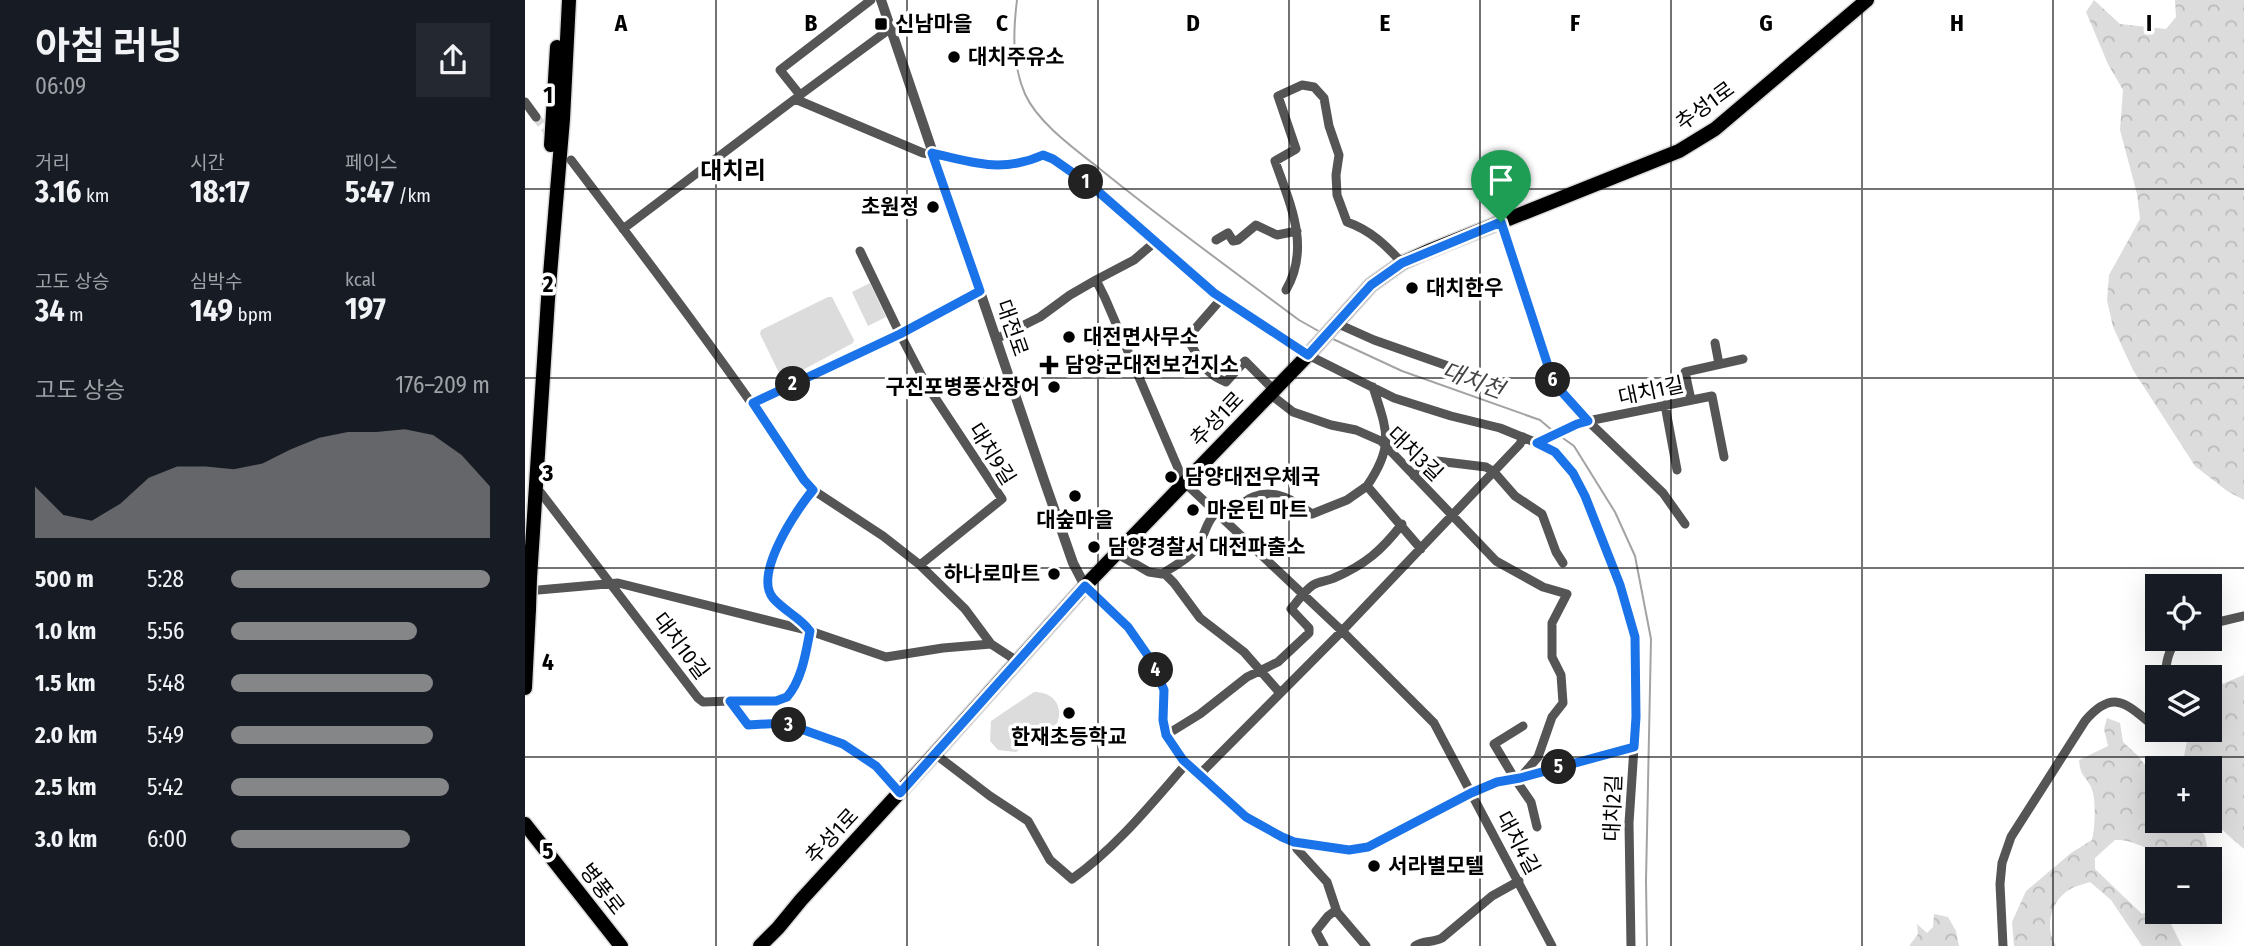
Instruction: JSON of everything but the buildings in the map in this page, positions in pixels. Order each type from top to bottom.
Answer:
[{"type":"main road","points":[[525,509],[546,228],[559,0]]},
{"type":"main road","points":[[525,688],[529,609],[527,584],[563,119],[569,0]]},
{"type":"main road","name":"추성1로","points":[[760,946],[1085,586],[1308,355],[1371,285],[1402,263],[1678,151],[1715,129],[1867,0]]},
{"type":"main road","name":"병풍로","points":[[525,815],[528,835],[548,855],[621,946]]},
{"type":"street","points":[[797,97],[780,70],[871,0]]},
{"type":"street","name":"대전로","points":[[881,0],[1073,563],[1085,586]]},
{"type":"street","points":[[623,229],[891,28]]},
{"type":"street","points":[[1286,290],[1293,279],[1298,242],[1296,219],[1275,161],[1296,149],[1278,96],[1302,85],[1314,87],[1324,98],[1329,126],[1339,155],[1336,195],[1347,222],[1366,228],[1402,263]]},
{"type":"street","name":"대치2길","points":[[797,97],[923,153],[1001,166],[1017,164],[1043,155],[1053,159],[1093,187],[1222,298],[1308,355],[1394,398],[1541,441],[1555,452],[1573,473],[1585,496],[1620,585],[1635,637],[1636,717],[1629,823],[1631,946]]},
{"type":"street","points":[[525,102],[536,117]]},
{"type":"street","points":[[571,160],[753,403],[804,480],[813,490],[883,536],[920,565],[965,609],[991,644],[1017,661]]},
{"type":"street","points":[[1501,222],[1552,378],[1588,421],[1663,493],[1685,524]]},
{"type":"street","points":[[1216,240],[1228,233],[1233,241],[1238,240],[1256,225],[1277,235],[1297,231]]},
{"type":"street","points":[[996,339],[1040,317],[1070,295],[1135,260],[1155,242]]},
{"type":"street","points":[[860,251],[900,334]]},
{"type":"street","points":[[1096,280],[1184,482]]},
{"type":"street","points":[[753,403],[900,334],[980,291]]},
{"type":"street","name":"대치3길","points":[[1222,298],[1187,338],[1198,359],[1211,375],[1226,382],[1245,361],[1293,412],[1356,430],[1381,441],[1496,561],[1543,587],[1567,594],[1552,623],[1552,657],[1561,675],[1563,704],[1552,717],[1538,757],[1518,779]]},
{"type":"street","points":[[1336,323],[1451,368]]},
{"type":"street","name":"대치9길","points":[[900,334],[926,384],[1002,499],[920,565]]},
{"type":"street","points":[[1715,344],[1719,364]]},
{"type":"street","points":[[1691,400],[1685,372],[1743,359]]},
{"type":"street","points":[[1116,553],[1149,572],[1164,573],[1199,546],[1209,520],[1216,513],[1251,498],[1282,495],[1312,514],[1347,500],[1367,486],[1387,447],[1384,422],[1373,387]]},
{"type":"street","name":"대치1길","points":[[1541,441],[1588,421],[1712,396],[1724,457]]},
{"type":"street","points":[[1665,405],[1677,470]]},
{"type":"street","points":[[1199,775],[1453,516],[1520,444],[1523,437]]},
{"type":"street","points":[[1414,476],[1437,461],[1486,467],[1494,472],[1515,496],[1542,514],[1556,552],[1563,563]]},
{"type":"street","name":"대치4길","points":[[1184,482],[1304,594],[1434,723],[1552,946]]},
{"type":"street","points":[[1367,486],[1421,549]]},
{"type":"street","points":[[810,631],[774,598],[767,581],[773,556],[792,517],[813,490]]},
{"type":"street","name":"대치10길","points":[[541,493],[703,702],[776,701],[787,697],[798,677],[810,631]]},
{"type":"street","points":[[1166,735],[1200,714],[1247,677],[1282,659],[1308,633],[1309,628],[1291,609],[1304,594],[1315,584],[1332,579],[1363,563],[1385,546],[1402,524]]},
{"type":"street","points":[[1164,573],[1200,618],[1234,643],[1280,693]]},
{"type":"street","points":[[527,584],[618,583],[810,631],[886,657],[991,644]]},
{"type":"street","points":[[1085,586],[1128,627],[1151,660],[1164,690],[1163,720],[1172,747],[1246,817],[1294,842],[1349,850],[1368,847],[1497,782],[1518,779],[1634,747]]},
{"type":"street","points":[[2222,619],[2231,615],[2244,616]]},
{"type":"street","points":[[730,701],[748,725],[784,723],[843,744],[876,766],[900,793]]},
{"type":"street","points":[[2003,946],[2000,884],[2002,863],[2011,837],[2085,721],[2097,707],[2112,702],[2121,703],[2145,717]]},
{"type":"street","points":[[1523,726],[1493,744],[1531,802],[1537,827]]},
{"type":"street","points":[[935,754],[1028,821],[1049,860],[1072,880],[1136,818],[1147,811],[1187,763]]},
{"type":"street","points":[[1294,842],[1327,882],[1336,910],[1366,946]]},
{"type":"street","points":[[1415,946],[1441,938],[1492,896],[1518,881]]},
{"type":"street","points":[[1324,946],[1316,931],[1336,910]]},
{"type":"green space","points":[[2094,0],[2120,24],[2166,29],[2176,17],[2175,0],[2244,0],[2244,500],[2227,491],[2195,466],[2133,370],[2113,327],[2107,300],[2109,275],[2140,219],[2137,194],[2120,130],[2123,90],[2108,64],[2086,12]]},
{"type":"green space","points":[[870,283],[886,317],[868,326],[852,292]]},
{"type":"green space","points":[[832,297],[854,340],[853,343],[782,379],[760,334],[761,330]]},
{"type":"green space","points":[[2244,675],[2244,849],[2222,830],[2222,756],[2184,756],[2187,742],[2222,742],[2222,684]]},
{"type":"green space","points":[[1034,692],[1047,694],[1055,701],[1059,711],[1057,724],[1016,752],[998,750],[990,741],[991,721]]},
{"type":"green space","points":[[2107,718],[2120,723],[2123,742],[2145,765],[2145,833],[2203,833],[2205,836],[2207,847],[2145,847],[2115,840],[2095,858],[2095,869],[2142,914],[2145,913],[2145,924],[2171,924],[2182,946],[2142,946],[2111,900],[2090,882],[2066,892],[2055,905],[2050,930],[2056,946],[2014,946],[2012,922],[2026,891],[2071,853],[2092,840],[2094,797],[2079,760],[2108,746],[2104,729]]},
{"type":"green space","points":[[1934,914],[1948,917],[1956,931],[1959,946],[1909,946],[1918,934],[1917,924],[1927,933],[1933,927]]},
{"type":"waterway","name":"대치천","points":[[1017,0],[1014,36],[1018,71],[1031,105],[1048,125],[1173,226],[1299,320],[1322,333]]},
{"type":"waterway","name":"대치천","points":[[1333,339],[1402,371],[1540,420],[1553,431]]},
{"type":"waterway","name":"대치천","points":[[1560,436],[1574,446],[1615,512],[1635,556],[1651,639],[1647,946]]},
{"type":"tunnel","points":[[536,117],[552,137]]},
{"type":"place","name":"신남마을","points":[[881,24]]},
{"type":"place","name":"대치주유소","points":[[954,57]]},
{"type":"place","name":"초원정","points":[[933,207]]},
{"type":"place","name":"대치한우","points":[[1412,288]]},
{"type":"place","name":"대전면사무소","points":[[1069,337]]},
{"type":"place","name":"담양군대전보건지소","points":[[1049,365]]},
{"type":"place","name":"구진포병풍산장어","points":[[1054,387]]},
{"type":"place","name":"담양대전우체국","points":[[1171,477]]},
{"type":"place","name":"대숲마을","points":[[1075,496]]},
{"type":"place","name":"마운틴 마트","points":[[1193,510]]},
{"type":"place","name":"담양경찰서 대전파출소","points":[[1094,547]]},
{"type":"place","name":"하나로마트","points":[[1054,574]]},
{"type":"place","name":"한재초등학교","points":[[1069,713]]},
{"type":"place","name":"서라별모텔","points":[[1374,866]]},
{"type":"district","name":"대치리","points":[[733,171]]},
{"type":"route","points":[[932,153],[1001,166],[1030,161],[1043,155],[1053,159],[1093,187],[1214,293],[1308,355],[1371,285],[1402,263],[1501,222],[1552,378],[1588,421],[1537,443],[1555,452],[1573,473],[1585,496],[1631,619],[1635,637],[1636,669],[1634,747],[1497,782],[1471,793],[1373,846],[1349,850],[1294,842],[1246,817],[1177,754],[1164,729],[1164,690],[1151,660],[1128,627],[1085,586],[900,793],[876,766],[843,744],[784,723],[748,725],[730,701],[776,701],[791,694],[806,652],[810,631],[774,598],[767,581],[773,556],[792,517],[813,490],[753,403],[900,334],[980,291],[932,153]]}]
